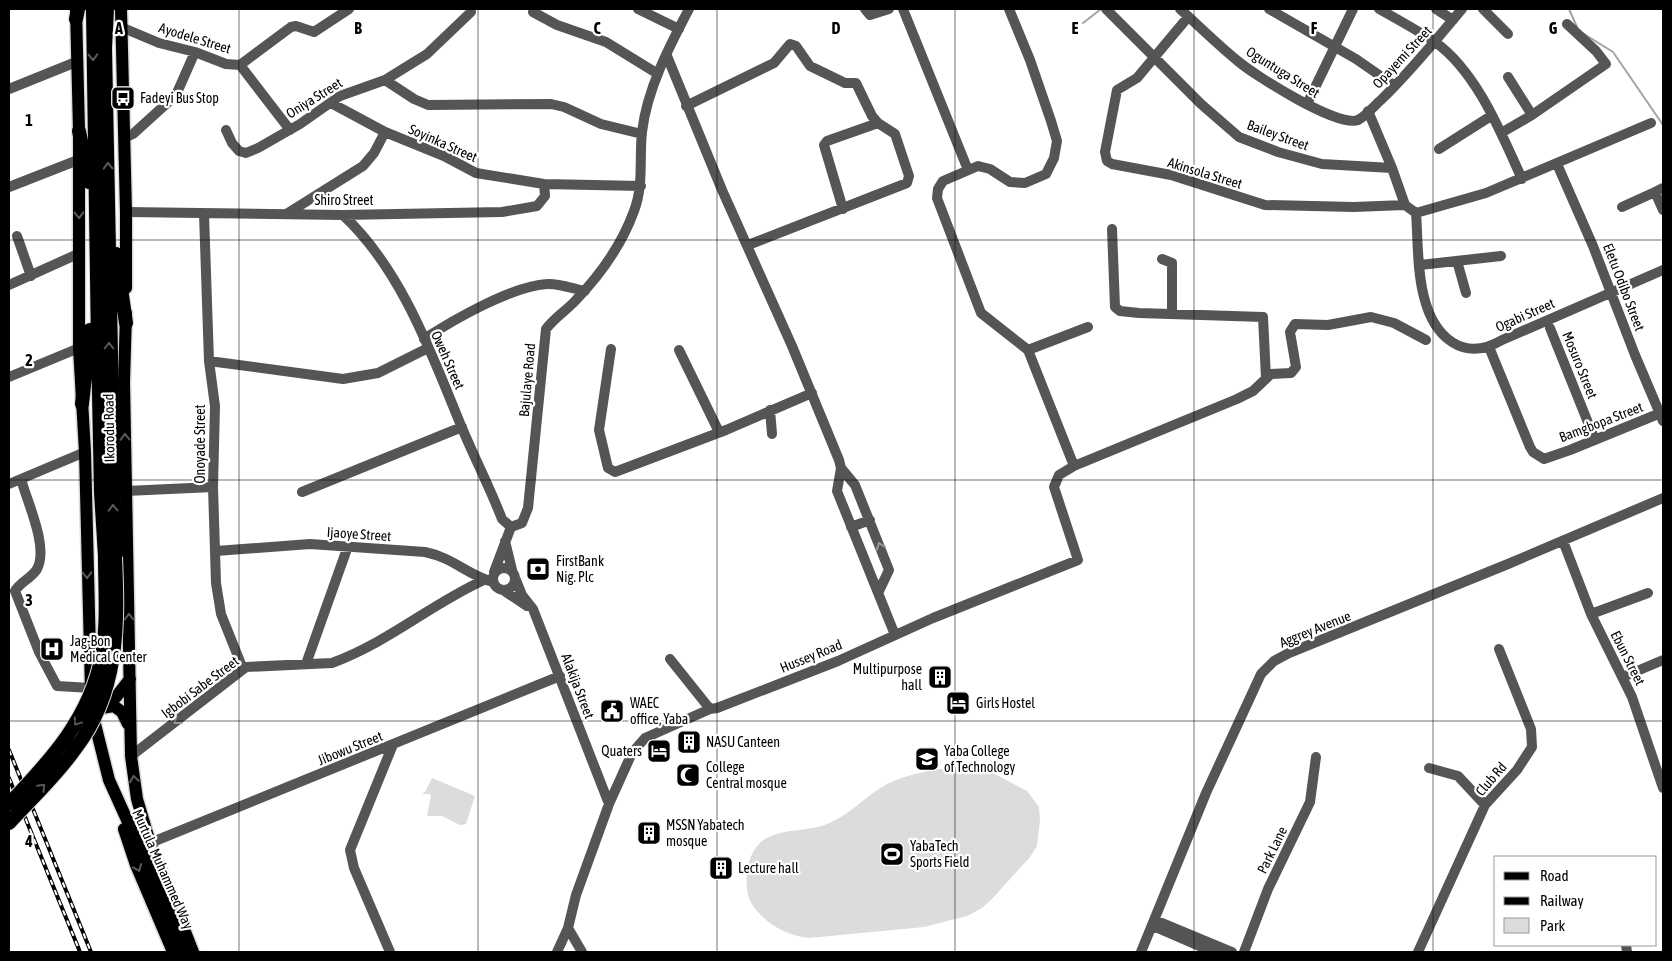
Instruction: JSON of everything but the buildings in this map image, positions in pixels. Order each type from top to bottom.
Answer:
[{"type":"highway","name":"Ikorodu Road","points":[[9,823],[75,750],[87,732],[105,696],[115,650],[117,606],[101,483],[93,9]]},
{"type":"highway","name":"Ikorodu Road","points":[[9,804],[51,759],[90,698],[102,656],[110,557],[109,203],[105,48],[107,9]]},
{"type":"highway","points":[[79,131],[96,217]]},
{"type":"highway","points":[[109,203],[126,323]]},
{"type":"highway","points":[[82,404],[97,252]]},
{"type":"main road","name":"Ikorodu Road","points":[[121,9],[126,212],[126,491],[130,679],[128,726],[130,756],[137,799],[150,843]]},
{"type":"main road","name":"Ikorodu Road","points":[[76,12],[79,131],[79,348],[85,452],[91,686],[93,717],[101,756],[119,805]]},
{"type":"main road","points":[[91,686],[94,694],[102,698],[116,697],[130,679]]},
{"type":"main road","points":[[93,717],[97,707],[114,706],[122,712],[128,726]]},
{"type":"main road","name":"Murtula Muhammed Way","points":[[119,805],[124,831],[183,952]]},
{"type":"main road","name":"Murtula Muhammed Way","points":[[150,843],[193,952]]},
{"type":"main road","name":"Murtula Muhammed Way","points":[[156,896],[173,952]]},
{"type":"street","points":[[240,65],[291,27],[296,26],[314,32],[349,9]]},
{"type":"street","points":[[638,9],[679,29]]},
{"type":"street","name":"Bajulaye Road","points":[[490,578],[511,528],[522,523],[528,508],[546,329],[555,317],[568,309],[599,275],[634,212],[641,186],[642,134],[646,108],[658,74],[690,9]]},
{"type":"street","points":[[865,9],[870,15],[889,9]]},
{"type":"street","points":[[903,9],[968,170]]},
{"type":"street","points":[[1009,9],[1030,60],[1051,120],[1057,141],[1054,158],[1046,174],[1026,183],[1010,182],[990,169],[978,166],[968,170],[943,181],[938,189],[940,208],[981,313],[1028,350],[1074,466],[1237,399],[1253,390],[1271,374],[1291,373],[1295,370],[1295,358],[1290,332],[1295,324],[1328,325],[1360,317],[1371,317],[1394,323],[1426,340]]},
{"type":"street","name":"Bailey Street","points":[[1106,9],[1228,128],[1255,144],[1322,164],[1392,168]]},
{"type":"street","name":"Oguntuga Street","points":[[1180,9],[1240,63],[1329,116],[1358,120]]},
{"type":"street","points":[[1269,9],[1281,12],[1395,86]]},
{"type":"street","points":[[1307,104],[1353,9]]},
{"type":"street","points":[[1379,9],[1436,43],[1460,67],[1476,87],[1501,133],[1522,179]]},
{"type":"street","points":[[1436,9],[1453,20]]},
{"type":"street","name":"Opayemi Street","points":[[1358,120],[1395,86],[1436,43],[1462,9]]},
{"type":"street","points":[[1483,9],[1508,34]]},
{"type":"street","name":"Oniya Street","points":[[226,130],[236,149],[246,153],[290,130],[351,90],[385,80],[436,47],[471,12]]},
{"type":"street","points":[[533,12],[557,25],[606,42],[658,74]]},
{"type":"street","name":"Akinsola Street","points":[[1188,16],[1137,78],[1117,90],[1104,152],[1107,161],[1112,164],[1171,175],[1265,205],[1354,207],[1405,205]]},
{"type":"street","points":[[1501,133],[1532,115],[1606,64],[1596,51],[1567,24]]},
{"type":"street","name":"Ayodele Street","points":[[121,27],[160,43],[195,52],[226,64],[240,65],[290,130]]},
{"type":"street","points":[[686,106],[774,63],[790,44],[796,46],[810,66],[845,83],[856,83],[866,105],[878,123],[895,134],[909,176],[907,183],[748,245]]},
{"type":"street","points":[[124,138],[133,134],[176,95],[195,52]]},
{"type":"street","points":[[667,56],[686,106],[812,393],[841,468],[854,485],[870,520],[889,570],[878,591]]},
{"type":"street","points":[[9,88],[76,62]]},
{"type":"street","points":[[1508,78],[1532,115]]},
{"type":"street","points":[[385,80],[414,99],[428,105],[551,104],[564,107],[602,124],[642,134]]},
{"type":"street","name":"Soyinka Street","points":[[331,103],[385,132],[444,156],[476,172],[544,184],[641,186]]},
{"type":"street","points":[[1368,111],[1405,205],[1416,213],[1424,297],[1429,312],[1448,340],[1464,349],[1489,348]]},
{"type":"street","points":[[1439,149],[1491,116]]},
{"type":"street","points":[[842,209],[824,145],[827,141],[878,123]]},
{"type":"street","points":[[1416,213],[1486,193],[1651,123]]},
{"type":"street","points":[[286,214],[363,166],[374,153],[385,132]]},
{"type":"street","points":[[9,187],[78,160]]},
{"type":"street","name":"Eletu Odibo Street","points":[[1557,164],[1612,292],[1662,416]]},
{"type":"street","name":"Shiro Street","points":[[126,212],[343,215],[523,210],[537,206],[542,202],[545,196],[544,184]]},
{"type":"street","points":[[1622,207],[1659,190],[1663,210]]},
{"type":"street","name":"Onoyade Street","points":[[204,214],[209,361],[215,406],[213,487],[216,583],[221,614],[242,669]]},
{"type":"street","name":"Oweh Street","points":[[343,215],[358,229],[395,283],[426,343],[502,519],[511,528]]},
{"type":"street","points":[[1112,229],[1115,308],[1120,311],[1264,317],[1266,378]]},
{"type":"street","points":[[17,236],[32,276]]},
{"type":"street","points":[[9,285],[80,253]]},
{"type":"street","points":[[1420,264],[1501,256]]},
{"type":"street","points":[[1162,259],[1172,263],[1172,314]]},
{"type":"street","points":[[1457,261],[1466,292]]},
{"type":"street","name":"Ogabi Street","points":[[1549,457],[1544,459],[1533,452],[1489,348],[1502,340],[1663,270]]},
{"type":"street","points":[[209,361],[343,379],[378,373],[426,343],[457,318],[531,286],[548,284],[585,291]]},
{"type":"street","points":[[1028,350],[1088,327]]},
{"type":"street","name":"Mosuro Street","points":[[1550,328],[1595,440]]},
{"type":"street","points":[[9,377],[79,348]]},
{"type":"street","points":[[611,349],[599,430],[608,468],[615,472],[719,432],[812,393]]},
{"type":"street","points":[[679,350],[719,432]]},
{"type":"street","points":[[770,410],[772,434]]},
{"type":"street","name":"Bamgbopa Street","points":[[1549,457],[1662,416]]},
{"type":"street","points":[[302,492],[462,427]]},
{"type":"street","points":[[9,484],[85,452]]},
{"type":"street","name":"Hussey Road","points":[[557,952],[568,928],[576,895],[610,804],[638,745],[645,738],[710,709],[717,708],[838,661],[895,635],[1078,560],[1054,487],[1059,476],[1074,466]]},
{"type":"street","points":[[841,468],[837,492],[895,635]]},
{"type":"street","points":[[21,479],[39,536],[40,561],[33,574],[17,587],[15,590],[16,597],[23,607],[39,652],[57,686],[91,686]]},
{"type":"street","points":[[126,491],[213,487]]},
{"type":"street","name":"Aggrey Avenue","points":[[1141,952],[1206,793],[1247,702],[1266,666],[1289,653],[1563,542],[1663,498]]},
{"type":"street","points":[[851,527],[870,520]]},
{"type":"street","name":"Alakija Street","points":[[505,540],[514,575],[522,595],[532,609],[610,804]]},
{"type":"street","name":"Ebun Street","points":[[1563,542],[1591,614],[1635,704],[1663,788]]},
{"type":"street","name":"Ijaoye Street","points":[[216,551],[310,544],[442,555],[490,578]]},
{"type":"street","points":[[306,664],[348,546]]},
{"type":"street","points":[[503,590],[509,589],[514,575],[506,567],[500,568],[490,578],[498,588],[532,609]]},
{"type":"street","name":"Igbobi Sabe Street","points":[[130,756],[242,669],[257,665],[332,662],[371,647],[490,578]]},
{"type":"street","points":[[1591,614],[1648,593]]},
{"type":"street","name":"Club Rd","points":[[1418,952],[1485,805],[1517,770],[1532,744],[1531,729],[1499,649]]},
{"type":"street","points":[[670,659],[710,709]]},
{"type":"street","points":[[1623,677],[1663,660]]},
{"type":"street","name":"Jibowu Street","points":[[150,843],[392,747],[560,676]]},
{"type":"street","points":[[390,952],[354,868],[350,850],[392,747]]},
{"type":"street","name":"Park Lane","points":[[1244,952],[1268,889],[1310,802],[1316,757]]},
{"type":"street","points":[[1429,768],[1454,774],[1485,805]]},
{"type":"street","points":[[1154,923],[1213,952]]},
{"type":"street","points":[[568,928],[582,952]]},
{"type":"street","points":[[1178,934],[1232,952]]},
{"type":"green space","name":"YabaTech Sports Field","points":[[937,769],[972,769],[993,773],[1027,791],[1039,807],[1040,820],[1037,846],[1030,857],[982,908],[967,916],[924,927],[809,938],[784,931],[770,923],[757,911],[749,897],[746,881],[751,855],[760,843],[780,833],[827,824],[844,815],[874,792],[888,784],[909,776]]},
{"type":"green space","points":[[432,778],[475,796],[466,824],[460,825],[442,816],[427,816],[431,796],[430,794],[422,794]]},
{"type":"waterway","points":[[1083,23],[1101,9]]},
{"type":"waterway","points":[[1569,9],[1577,27]]},
{"type":"waterway","points":[[1584,34],[1613,52],[1663,125]]},
{"type":"railway","points":[[9,750],[91,952]]},
{"type":"railway","points":[[9,778],[80,952]]},
{"type":"place","name":"Fadeyi Bus Stop","points":[[123,98]]},
{"type":"place","name":"FirstBank Nig. Plc","points":[[538,569]]},
{"type":"place","name":"Jag-Bon Medical Center","points":[[52,649]]},
{"type":"place","name":"Multipurpose hall","points":[[940,677]]},
{"type":"place","name":"Girls Hostel","points":[[958,703]]},
{"type":"place","name":"WAEC office, Yaba","points":[[612,711]]},
{"type":"place","name":"NASU Canteen","points":[[689,742]]},
{"type":"place","name":"Quaters","points":[[659,751]]},
{"type":"place","name":"Yaba College of Technology","points":[[927,759]]},
{"type":"place","name":"College Central mosque","points":[[688,775]]},
{"type":"place","name":"MSSN Yabatech mosque","points":[[649,833]]},
{"type":"place","name":"YabaTech Sports Field","points":[[892,854]]},
{"type":"place","name":"Lecture hall","points":[[721,868]]}]
